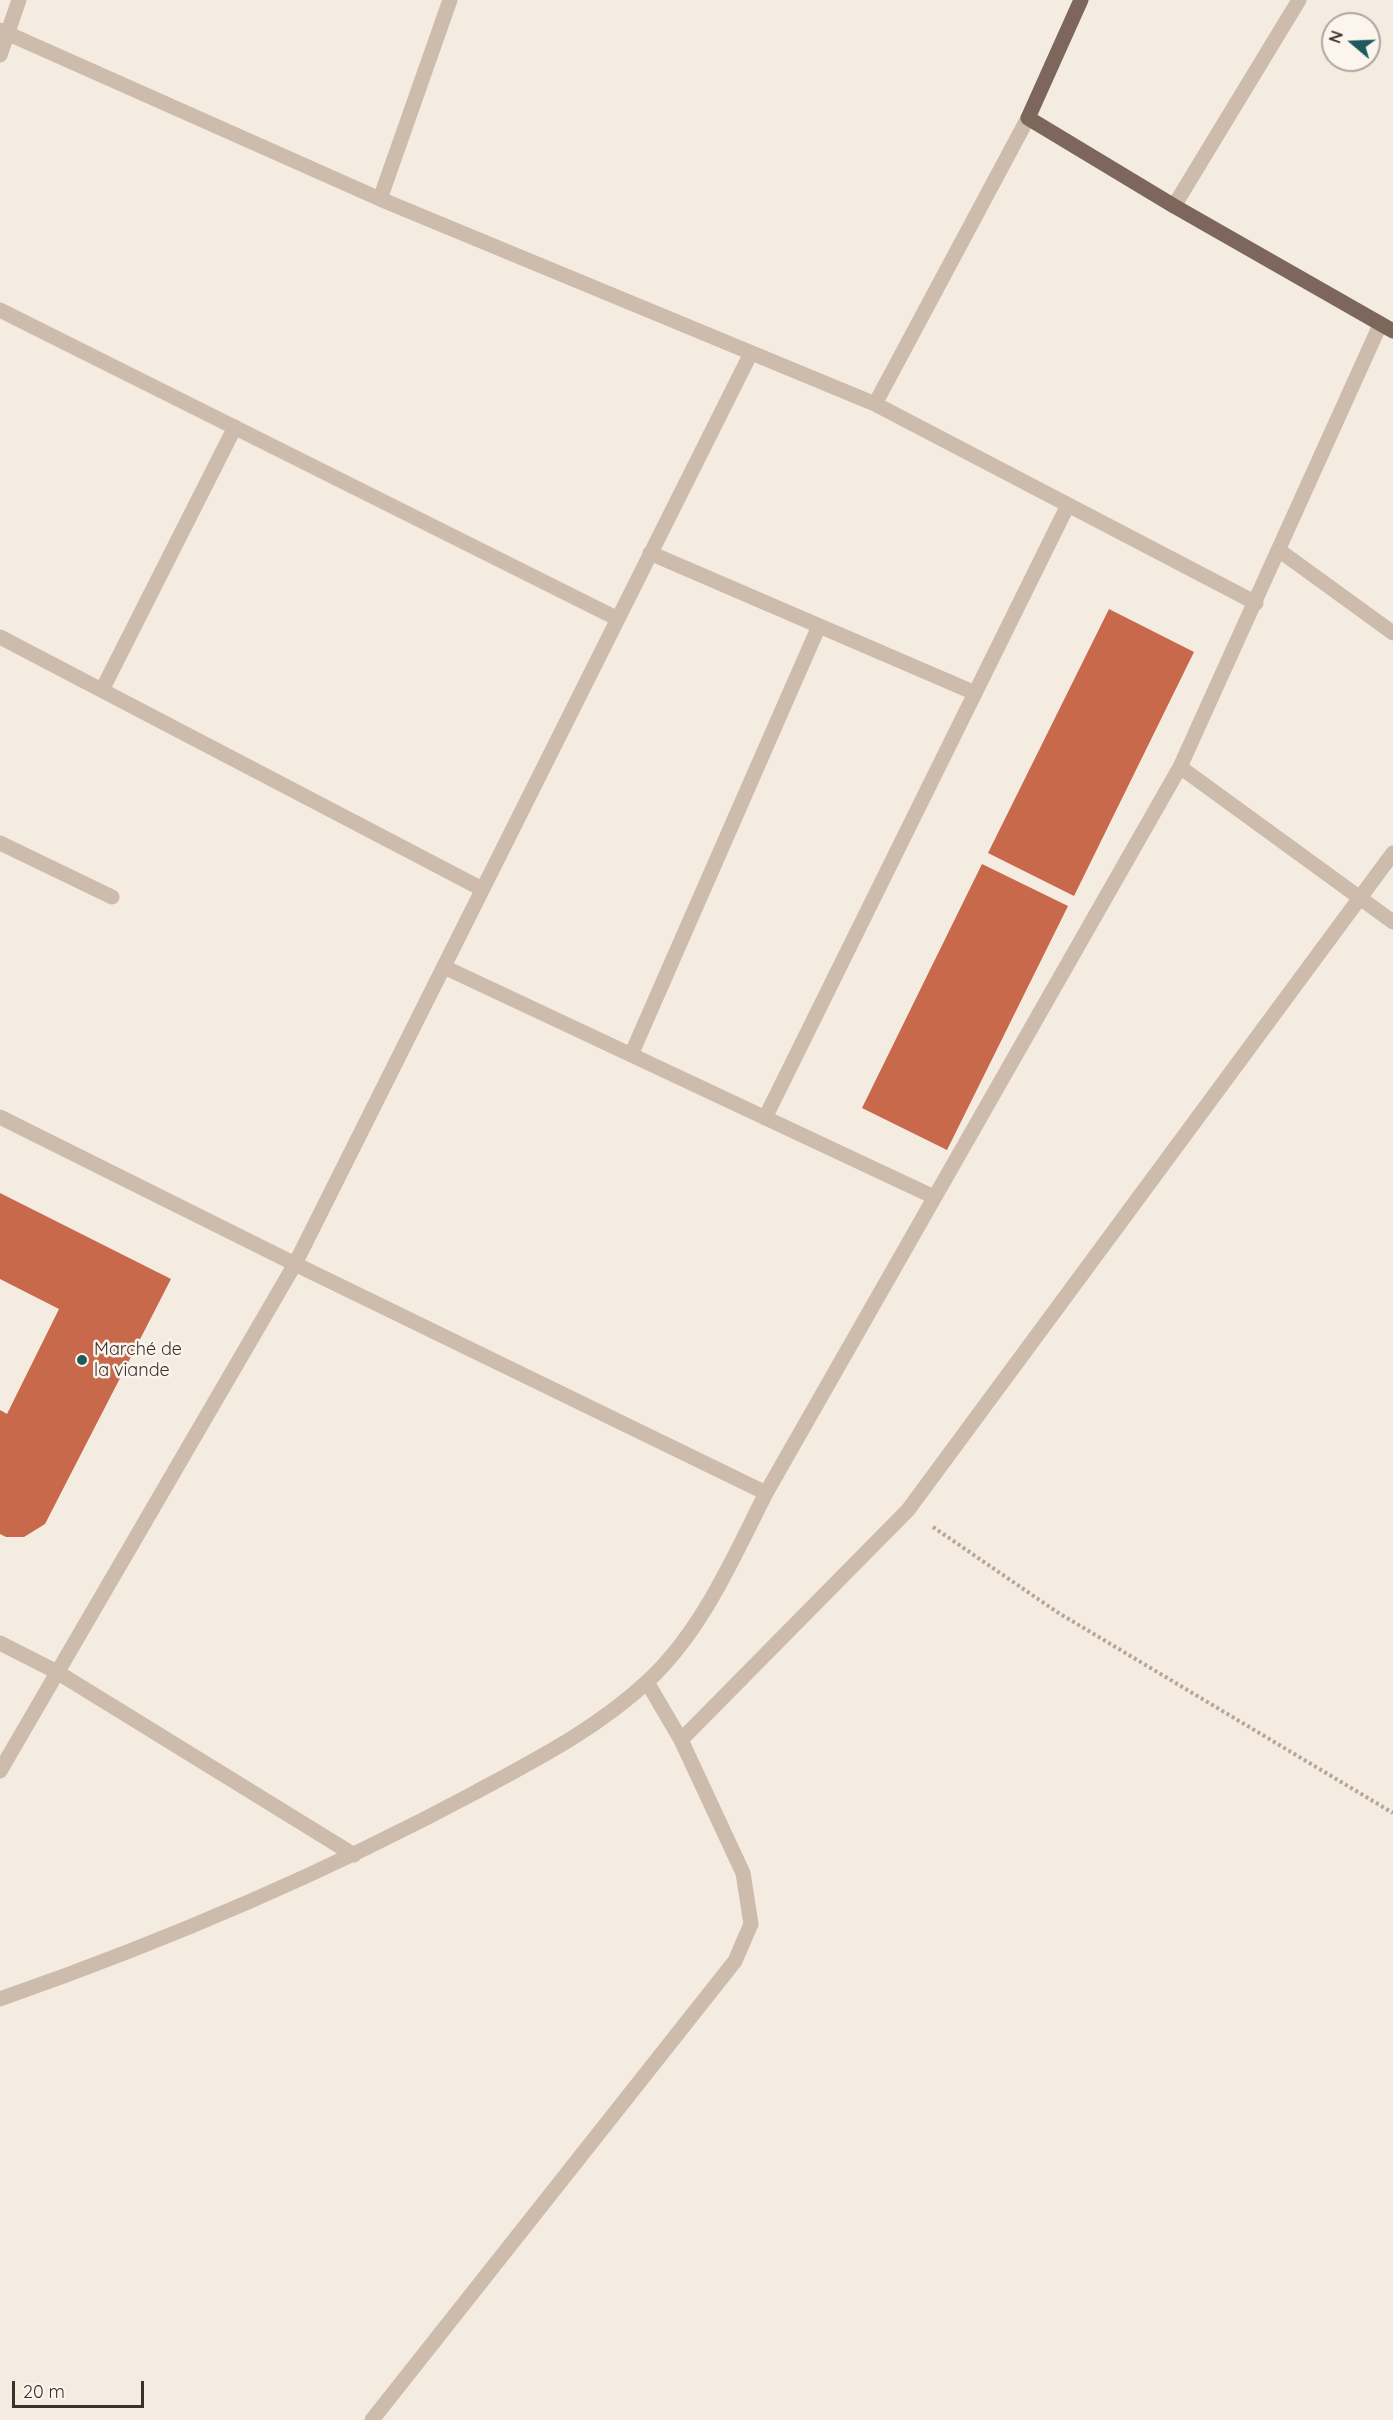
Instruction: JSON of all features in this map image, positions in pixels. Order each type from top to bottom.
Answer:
[{"type":"main road","points":[[1081,0],[1028,118],[1174,206],[1387,328]]},
{"type":"street","points":[[0,55],[4,31],[20,0]]},
{"type":"street","points":[[380,199],[450,0]]},
{"type":"street","points":[[1174,206],[1299,0]]},
{"type":"street","points":[[4,31],[380,199],[875,404],[1256,603]]},
{"type":"street","points":[[875,404],[1028,118]]},
{"type":"street","points":[[0,310],[618,619]]},
{"type":"street","points":[[0,2000],[117,1958],[354,1855],[568,1742],[647,1682],[682,1643],[728,1568],[766,1492],[1180,767],[1387,328]]},
{"type":"street","points":[[0,1771],[295,1264],[751,353]]},
{"type":"street","points":[[102,690],[235,427]]},
{"type":"street","points":[[765,1118],[1068,505]]},
{"type":"street","points":[[1280,551],[1393,633]]},
{"type":"street","points":[[650,554],[975,693]]},
{"type":"street","points":[[631,1055],[819,626]]},
{"type":"street","points":[[0,637],[482,889]]},
{"type":"street","points":[[1180,767],[1393,922]]},
{"type":"street","points":[[0,843],[112,897]]},
{"type":"street","points":[[681,1740],[908,1509],[1393,853]]},
{"type":"street","points":[[444,967],[934,1197]]},
{"type":"street","points":[[0,1117],[295,1264],[766,1492]]},
{"type":"street","points":[[0,1643],[57,1672],[354,1855]]},
{"type":"street","points":[[372,2420],[735,1961],[751,1924],[743,1873],[681,1740],[647,1682]]},
{"type":"path","points":[[908,1509],[1057,1612],[1393,1813]]},
{"type":"building","points":[[1109,609],[1194,652],[1074,896],[988,853]]},
{"type":"building","points":[[982,864],[1068,906],[947,1150],[862,1108]]},
{"type":"building","name":"Marché de la viande","points":[[0,1193],[171,1279],[45,1524],[24,1537],[6,1537],[0,1534],[0,1410],[7,1414],[59,1309],[0,1279]]},
{"type":"place","name":"Marché de la viande","points":[[82,1360]]}]
